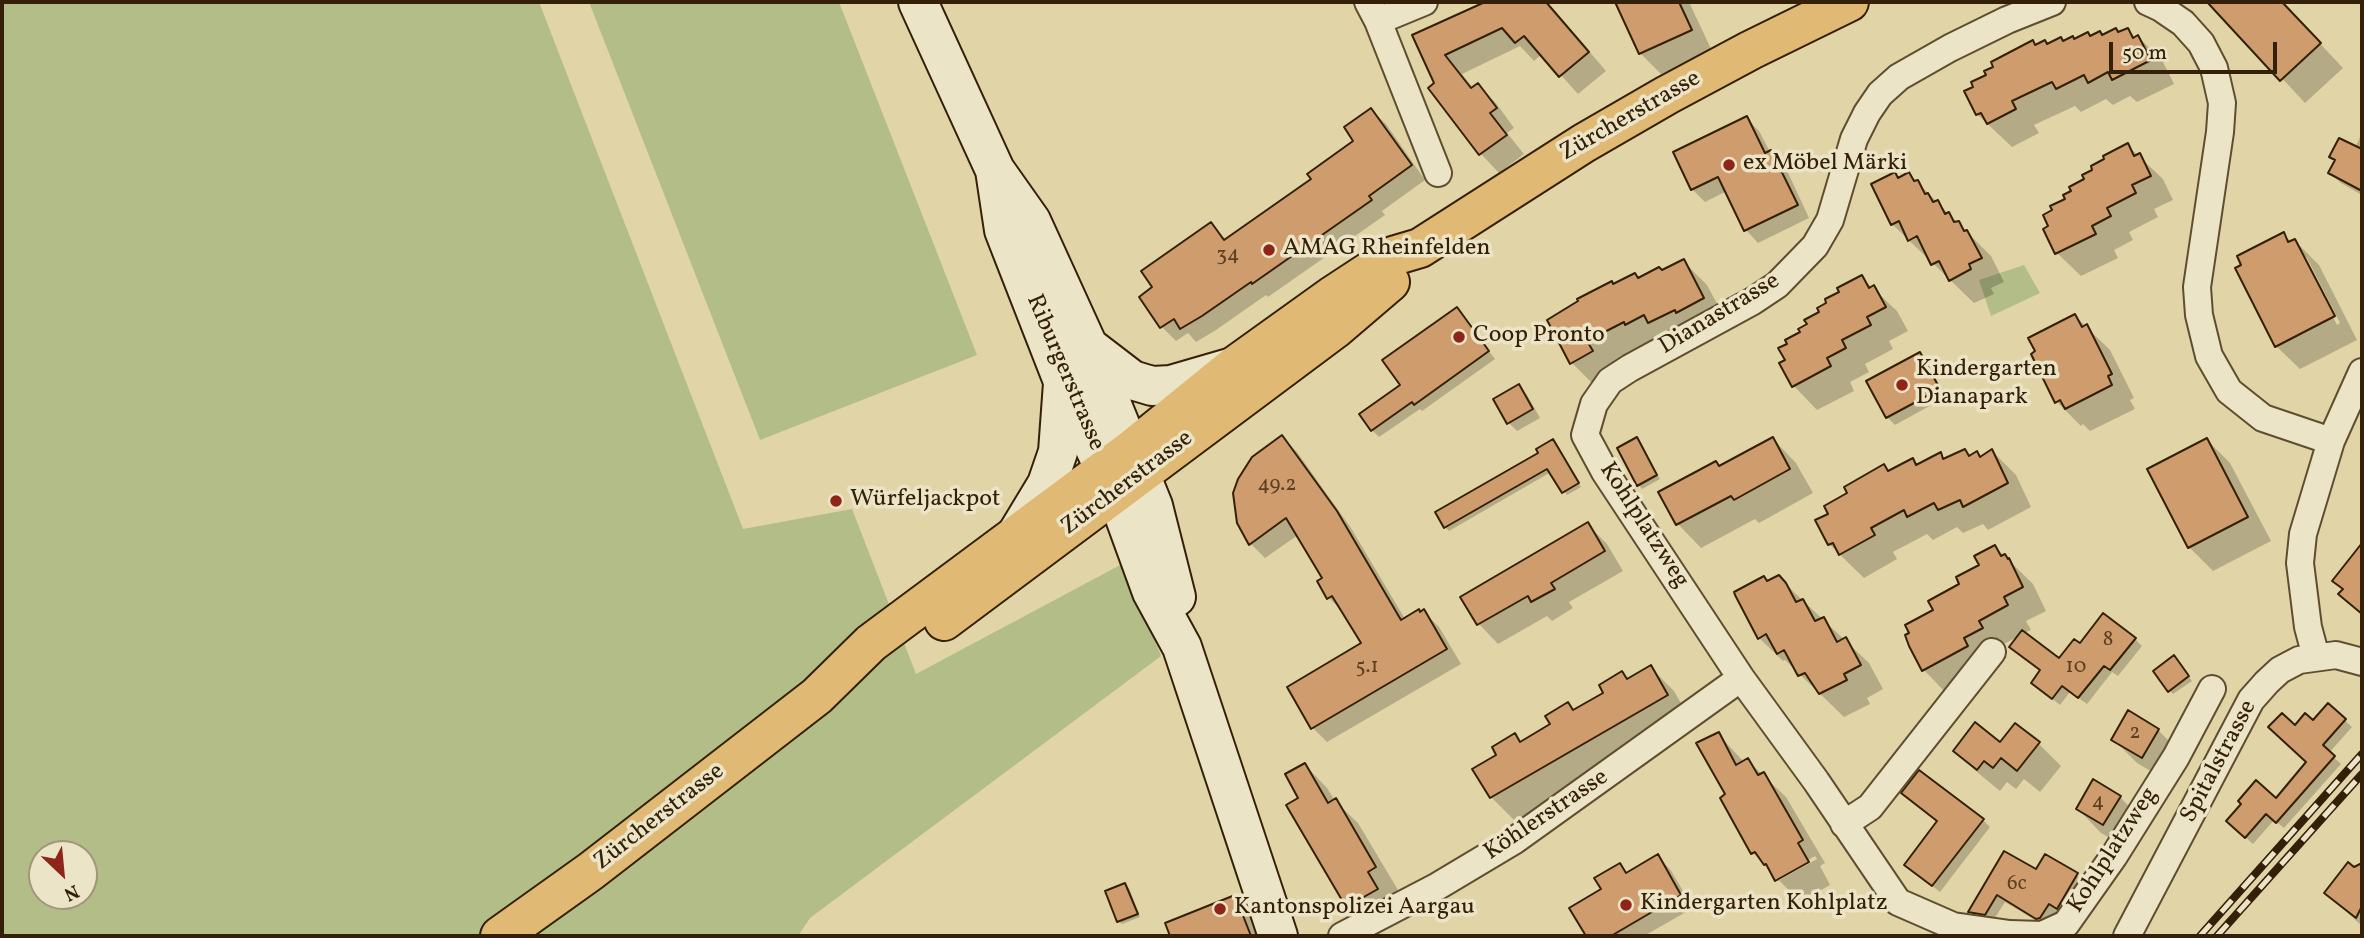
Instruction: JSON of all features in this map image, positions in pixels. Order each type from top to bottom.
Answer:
[{"type":"main road","name":"Riburgerstrasse","points":[[918,2],[995,170],[1031,221],[1088,346],[1124,471],[1152,592],[1182,647],[1278,936]]},
{"type":"main road","name":"Zürcherstrasse","points":[[817,696],[884,666],[1124,471],[1233,367],[1332,296],[1393,257],[1420,248],[1584,143],[1667,94],[1846,2]]},
{"type":"main road","name":"Riburgerstrasse","points":[[995,170],[1004,230],[1063,381],[1124,471]]},
{"type":"main road","name":"Zürcherstrasse","points":[[500,936],[591,871],[817,696],[870,643],[1018,532],[1124,471],[1335,329],[1405,269],[1420,248]]},
{"type":"main road","name":"Riburgerstrasse","points":[[1088,346],[1132,380],[1152,386],[1171,385],[1233,367]]},
{"type":"main road","points":[[1018,532],[1047,484],[1058,452],[1063,381]]},
{"type":"street","points":[[1423,2],[1373,11],[1438,173]]},
{"type":"street","name":"Dianastrasse","points":[[1585,435],[1594,404],[1609,382],[1761,296],[1777,285],[1815,246],[1830,220],[1854,139],[1867,113],[1881,94],[1899,77],[2007,20],[2052,2]]},
{"type":"street","points":[[2148,2],[2183,23],[2201,43],[2214,68],[2222,103],[2197,287],[2199,315],[2209,356],[2229,391],[2263,418],[2331,441]]},
{"type":"street","points":[[2316,657],[2308,627],[2300,563],[2303,534],[2331,441],[2362,372]]},
{"type":"street","name":"Kohlplatzweg","points":[[1585,435],[1605,472],[1741,678],[1816,780],[1898,902],[1953,926],[2010,934],[2042,935],[2066,925],[2114,856],[2176,757],[2212,689]]},
{"type":"street","points":[[1844,824],[1870,807],[1992,652]]},
{"type":"street","name":"Spitalstrasse","points":[[2127,936],[2251,700],[2280,670],[2299,660],[2336,654],[2362,662]]},
{"type":"street","name":"Köhlerstrasse","points":[[1342,936],[1428,891],[1515,840],[1741,678]]},
{"type":"green space","points":[[2,2],[539,2],[743,529],[852,509],[916,674],[1124,563],[1161,656],[810,918],[798,936],[2,936]]},
{"type":"green space","points":[[589,2],[839,2],[977,355],[760,440]]},
{"type":"green space","points":[[2024,265],[2040,293],[1991,316],[1979,280]]},
{"type":"building","points":[[1485,2],[1546,2],[1589,52],[1559,77],[1524,36],[1515,43],[1502,28],[1445,55],[1471,88],[1478,83],[1497,108],[1490,113],[1507,135],[1479,155],[1428,88],[1434,83],[1412,35]]},
{"type":"building","points":[[1615,2],[1679,2],[1692,30],[1639,54]]},
{"type":"building","points":[[2207,2],[2282,2],[2321,43],[2280,81]]},
{"type":"building","points":[[2116,28],[2118,32],[2128,28],[2133,38],[2138,35],[2151,60],[2112,80],[2108,72],[2088,83],[2084,75],[2056,89],[2052,82],[2012,101],[2016,109],[1987,124],[1981,113],[1976,115],[1964,91],[1973,87],[1971,82],[1986,75],[1984,71],[1993,67],[1991,62],[2033,40],[2035,45],[2045,40],[2047,44],[2061,37],[2063,41],[2073,36],[2074,39],[2088,32],[2090,36],[2100,31],[2102,35]]},
{"type":"building","points":[[1371,108],[1412,165],[1369,196],[1372,200],[1252,284],[1251,282],[1180,329],[1174,319],[1160,328],[1139,297],[1152,287],[1141,271],[1211,222],[1224,240],[1311,179],[1307,174],[1353,141],[1344,127]]},
{"type":"building","name":"ex Möbel Märki","points":[[1747,116],[1765,153],[1771,150],[1798,205],[1744,231],[1718,177],[1691,190],[1673,152]]},
{"type":"building","points":[[2339,138],[2362,149],[2362,191],[2328,173],[2335,160],[2329,157]]},
{"type":"building","points":[[2128,143],[2134,156],[2140,153],[2151,176],[2132,185],[2136,193],[2107,208],[2111,216],[2092,226],[2096,234],[2055,254],[2043,229],[2048,226],[2043,215],[2052,210],[2050,206],[2065,199],[2063,195],[2071,191],[2069,187],[2084,179],[2082,175],[2092,170],[2091,166],[2104,159],[2103,156]]},
{"type":"building","points":[[1895,172],[1898,178],[1909,172],[1933,202],[1938,200],[1945,214],[1949,212],[1954,222],[1959,221],[1964,231],[1967,230],[1982,258],[1969,264],[1971,269],[1949,281],[1939,261],[1931,265],[1917,236],[1908,241],[1899,221],[1891,225],[1871,184]]},
{"type":"building","points":[[2284,232],[2288,242],[2295,239],[2335,316],[2275,347],[2235,268],[2241,265],[2237,256]]},
{"type":"building","points":[[1684,259],[1704,298],[1676,313],[1675,310],[1648,323],[1644,315],[1625,325],[1624,322],[1587,341],[1593,351],[1570,364],[1547,320],[1578,301],[1577,299],[1612,281],[1613,284],[1635,273],[1638,278],[1659,267],[1662,270]]},
{"type":"building","points":[[1862,275],[1869,288],[1874,285],[1886,307],[1867,317],[1871,325],[1842,340],[1846,348],[1827,358],[1831,366],[1792,387],[1779,363],[1785,360],[1778,348],[1787,344],[1785,340],[1800,332],[1798,329],[1807,324],[1804,320],[1819,312],[1817,308],[1826,303],[1825,299],[1839,292],[1837,288]]},
{"type":"building","points":[[1457,307],[1489,351],[1414,405],[1412,402],[1371,431],[1359,414],[1400,385],[1382,360]]},
{"type":"building","points":[[2075,314],[2082,327],[2087,324],[2112,374],[2108,376],[2112,385],[2065,409],[2060,400],[2055,403],[2031,354],[2035,351],[2028,338]]},
{"type":"building","name":"Kindergarten Dianapark","points":[[1920,352],[1940,389],[1886,418],[1866,381]]},
{"type":"building","points":[[1519,384],[1533,409],[1507,424],[1493,399]]},
{"type":"building","points":[[1282,435],[1337,511],[1401,620],[1419,609],[1420,612],[1424,609],[1447,649],[1311,729],[1287,687],[1361,643],[1332,596],[1327,599],[1317,581],[1322,578],[1286,518],[1249,545],[1237,523],[1233,493],[1238,479],[1252,457]]},
{"type":"building","points":[[1637,437],[1657,475],[1637,486],[1617,448]]},
{"type":"building","points":[[1773,437],[1790,469],[1734,500],[1731,496],[1676,525],[1658,492],[1716,461],[1719,466]]},
{"type":"building","points":[[2207,438],[2248,517],[2188,548],[2147,469]]},
{"type":"building","points":[[1553,439],[1579,483],[1562,493],[1547,469],[1444,528],[1435,512],[1538,453],[1536,449]]},
{"type":"building","points":[[1965,449],[1969,456],[1977,451],[1980,457],[1992,449],[2008,483],[1963,507],[1960,500],[1938,510],[1934,503],[1907,517],[1904,510],[1871,528],[1875,535],[1839,555],[1833,543],[1828,545],[1815,520],[1828,514],[1824,506],[1847,493],[1844,487],[1884,464],[1888,471],[1913,458],[1916,465],[1941,452],[1943,459]]},
{"type":"building","points":[[1588,522],[1605,551],[1551,583],[1555,589],[1531,602],[1528,596],[1477,625],[1460,597]]},
{"type":"building","points":[[2362,543],[2362,614],[2338,594],[2343,589],[2332,581]]},
{"type":"building","points":[[1995,545],[2001,556],[2005,554],[2009,558],[2023,587],[2004,597],[2008,605],[1979,621],[1983,628],[1964,638],[1968,646],[1922,671],[1909,646],[1905,635],[1909,633],[1905,625],[1933,610],[1928,601],[1959,584],[1956,577],[1979,565],[1974,556]]},
{"type":"building","points":[[1779,575],[1796,602],[1803,599],[1815,621],[1824,617],[1837,642],[1846,637],[1861,665],[1844,674],[1847,680],[1819,694],[1805,673],[1798,676],[1784,650],[1777,654],[1766,634],[1758,639],[1735,595],[1734,592],[1764,576],[1767,581]]},
{"type":"building","points":[[2103,613],[2136,638],[2110,670],[2104,666],[2078,698],[2062,686],[2052,699],[2031,683],[2040,670],[2009,647],[2022,630],[2059,658],[2074,639],[2080,643]]},
{"type":"building","points":[[2174,655],[2189,676],[2168,692],[2153,671]]},
{"type":"building","points":[[1651,665],[1668,695],[1490,798],[1472,769],[1496,755],[1492,747],[1515,733],[1520,742],[1550,724],[1545,716],[1568,702],[1573,710],[1603,693],[1599,685],[1622,671],[1627,679]]},
{"type":"building","points":[[2328,703],[2346,719],[2323,745],[2335,756],[2276,823],[2266,814],[2245,838],[2226,821],[2241,804],[2238,801],[2256,780],[2276,798],[2306,762],[2268,727],[2282,713],[2295,725],[2305,713],[2313,720]]},
{"type":"building","points":[[2128,710],[2159,729],[2142,758],[2111,740]]},
{"type":"building","points":[[1975,722],[2000,742],[2015,723],[2040,742],[2017,771],[2001,758],[1993,768],[1984,761],[1977,770],[1953,751]]},
{"type":"building","points":[[1719,732],[1736,765],[1748,758],[1758,775],[1764,772],[1803,840],[1798,843],[1809,862],[1775,881],[1766,864],[1764,865],[1755,852],[1751,854],[1720,798],[1725,794],[1696,743]]},
{"type":"building","points":[[1305,763],[1328,803],[1336,798],[1376,867],[1368,872],[1378,889],[1346,907],[1286,805],[1298,798],[1285,774]]},
{"type":"building","points":[[1919,770],[1984,819],[1932,886],[1904,865],[1937,821],[1901,793]]},
{"type":"building","points":[[2093,779],[2121,796],[2103,825],[2076,809]]},
{"type":"building","points":[[2004,851],[2036,869],[2045,854],[2078,873],[2057,909],[2049,904],[2040,918],[2036,919],[1997,895],[1985,915],[1968,912]]},
{"type":"building","points":[[1658,854],[1681,895],[1611,936],[1586,936],[1569,908],[1601,889],[1594,878],[1620,863],[1626,873]]},
{"type":"building","points":[[2348,862],[2354,867],[2362,863],[2362,906],[2356,918],[2324,893]]},
{"type":"building","points":[[1125,883],[1138,914],[1117,922],[1105,891]]},
{"type":"building","name":"Kantonspolizei Aargau","points":[[1235,895],[1251,936],[1170,936],[1165,923]]},
{"type":"railway","points":[[2200,936],[2362,754]]},
{"type":"railway","points":[[2217,936],[2362,774]]},
{"type":"place","name":"ex Möbel Märki","points":[[1729,165]]},
{"type":"place","name":"AMAG Rheinfelden","points":[[1269,250]]},
{"type":"place","name":"Coop Pronto","points":[[1459,337]]},
{"type":"place","name":"Kindergarten Dianapark","points":[[1902,385]]},
{"type":"place","name":"Würfeljackpot","points":[[836,501]]},
{"type":"place","name":"Kindergarten Kohlplatz","points":[[1626,905]]},
{"type":"place","name":"Kantonspolizei Aargau","points":[[1220,909]]}]
